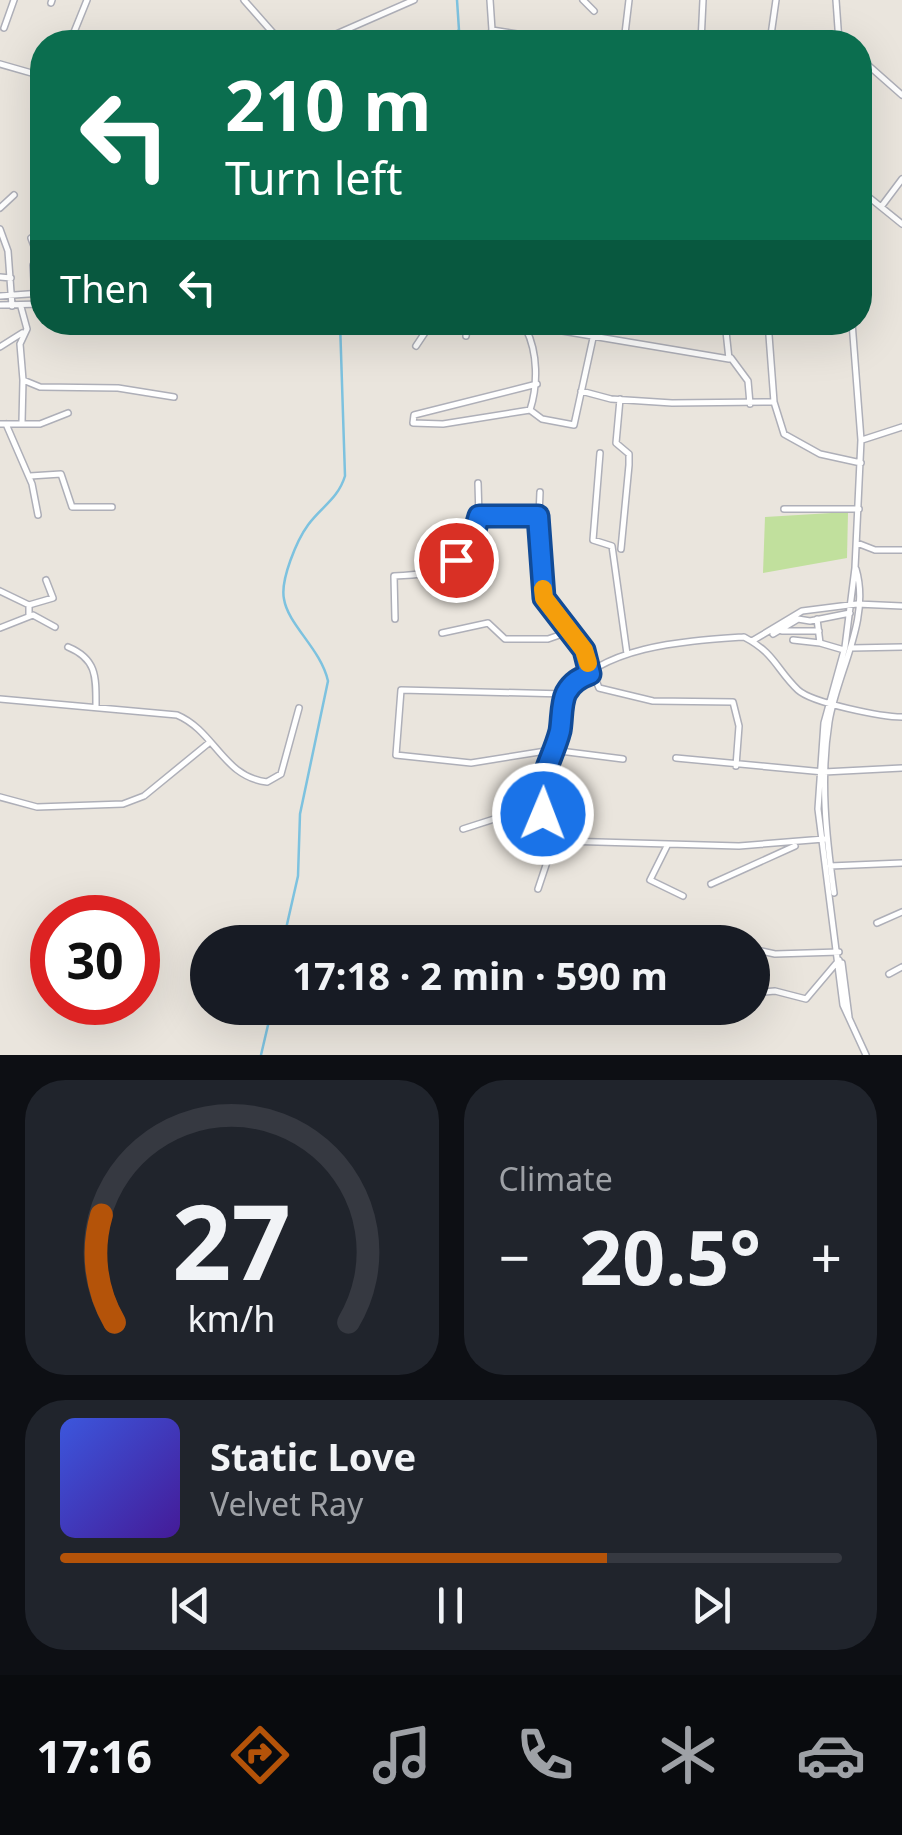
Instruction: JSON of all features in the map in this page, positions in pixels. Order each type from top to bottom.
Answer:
[{"type":"street","points":[[4,28],[14,0]]},
{"type":"street","points":[[75,30],[87,0]]},
{"type":"street","points":[[244,0],[270,30]]},
{"type":"street","points":[[345,30],[414,0]]},
{"type":"street","points":[[490,0],[492,30]]},
{"type":"street","points":[[584,0],[594,12]]},
{"type":"street","points":[[625,30],[629,0]]},
{"type":"street","points":[[702,30],[703,0]]},
{"type":"street","points":[[772,30],[776,0]]},
{"type":"street","points":[[836,0],[839,30]]},
{"type":"street","points":[[0,64],[30,73]]},
{"type":"street","points":[[872,69],[902,95]]},
{"type":"street","points":[[881,207],[902,179]]},
{"type":"street","points":[[0,208],[14,195]]},
{"type":"street","points":[[872,200],[902,224]]},
{"type":"street","points":[[0,229],[8,251],[12,306]]},
{"type":"street","points":[[0,277],[10,278]]},
{"type":"street","points":[[0,296],[30,294]]},
{"type":"street","points":[[0,305],[30,305]]},
{"type":"street","points":[[20,306],[27,329],[20,344],[22,423]]},
{"type":"street","points":[[0,347],[10,344],[27,329]]},
{"type":"street","points":[[416,346],[423,335]]},
{"type":"street","points":[[529,335],[537,384],[530,410]]},
{"type":"street","points":[[579,335],[731,358]]},
{"type":"street","points":[[727,335],[731,358],[748,381],[750,404]]},
{"type":"street","points":[[769,335],[774,402],[784,434],[820,454],[861,463]]},
{"type":"street","points":[[853,335],[861,440],[854,604],[848,649],[830,701],[821,809],[849,1020],[866,1055]]},
{"type":"street","points":[[537,384],[414,415],[413,423],[443,424],[530,410],[542,419],[574,425],[593,337]]},
{"type":"street","points":[[22,380],[40,387],[118,388],[174,396]]},
{"type":"street","points":[[581,391],[620,400],[774,402]]},
{"type":"street","points":[[620,400],[616,443],[629,454],[630,465],[621,548]]},
{"type":"street","points":[[38,514],[30,476],[3,424],[40,424],[68,413]]},
{"type":"street","points":[[861,440],[902,427]]},
{"type":"street","points":[[600,453],[593,540],[612,546],[628,654]]},
{"type":"street","points":[[30,476],[61,474],[72,507],[112,508]]},
{"type":"street","points":[[395,619],[394,576],[438,574],[468,546],[479,516],[478,482]]},
{"type":"street","points":[[540,492],[544,598],[584,650],[590,674],[600,688],[624,691],[634,699],[681,704],[733,702],[739,726],[736,766]]},
{"type":"street","points":[[784,509],[859,509]]},
{"type":"street","points":[[479,516],[538,516]]},
{"type":"street","points":[[857,544],[875,550],[902,550]]},
{"type":"street","points":[[856,557],[875,550]]},
{"type":"street","points":[[0,590],[28,605],[52,598],[46,580]]},
{"type":"street","points":[[752,641],[792,614],[854,604],[902,606]]},
{"type":"street","points":[[848,649],[854,604]]},
{"type":"street","points":[[28,605],[29,615]]},
{"type":"street","points":[[819,631],[776,632],[798,618],[850,614]]},
{"type":"street","points":[[29,615],[55,628]]},
{"type":"street","points":[[0,628],[29,615]]},
{"type":"street","points":[[817,619],[820,643]]},
{"type":"street","points":[[442,633],[488,624],[505,639],[548,639],[570,631]]},
{"type":"street","points":[[825,839],[666,846],[563,841],[549,829],[541,804],[544,765],[552,750],[565,694],[576,680],[628,654],[721,638],[752,641],[778,661],[784,675],[807,698],[880,717],[902,717]]},
{"type":"street","points":[[792,640],[848,649],[902,647]]},
{"type":"street","points":[[68,647],[84,654],[93,664],[96,706]]},
{"type":"street","points":[[565,694],[400,690],[396,755],[471,763],[552,750],[623,759]]},
{"type":"street","points":[[0,699],[177,716],[188,720],[236,774],[254,780],[274,780],[293,744],[299,708]]},
{"type":"street","points":[[0,797],[36,807],[123,804],[144,796],[210,742]]},
{"type":"street","points":[[676,758],[822,772],[902,768]]},
{"type":"street","points":[[464,830],[541,804]]},
{"type":"street","points":[[538,889],[556,835]]},
{"type":"street","points":[[711,884],[806,842]]},
{"type":"street","points":[[666,846],[650,880],[683,896]]},
{"type":"street","points":[[828,866],[902,863]]},
{"type":"street","points":[[878,923],[902,912]]},
{"type":"street","points":[[770,950],[840,956]]},
{"type":"street","points":[[770,992],[806,998],[840,956]]},
{"type":"street","points":[[889,974],[902,968]]},
{"type":"green space","points":[[848,512],[847,558],[763,573],[765,517]]},
{"type":"waterway","points":[[457,0],[459,30]]},
{"type":"waterway","points":[[287,925],[298,876],[300,814],[328,681],[319,658],[287,609],[283,591],[299,540],[338,491],[345,476],[340,335]]},
{"type":"waterway","points":[[261,1055],[268,1025]]},
{"type":"slow traffic","points":[[543,589],[544,598],[584,650],[588,663]]},
{"type":"route","points":[[456,560],[472,540],[479,516],[538,516],[544,598],[584,650],[590,674],[576,680],[565,694],[557,741],[544,765],[540,800],[543,814]]}]
